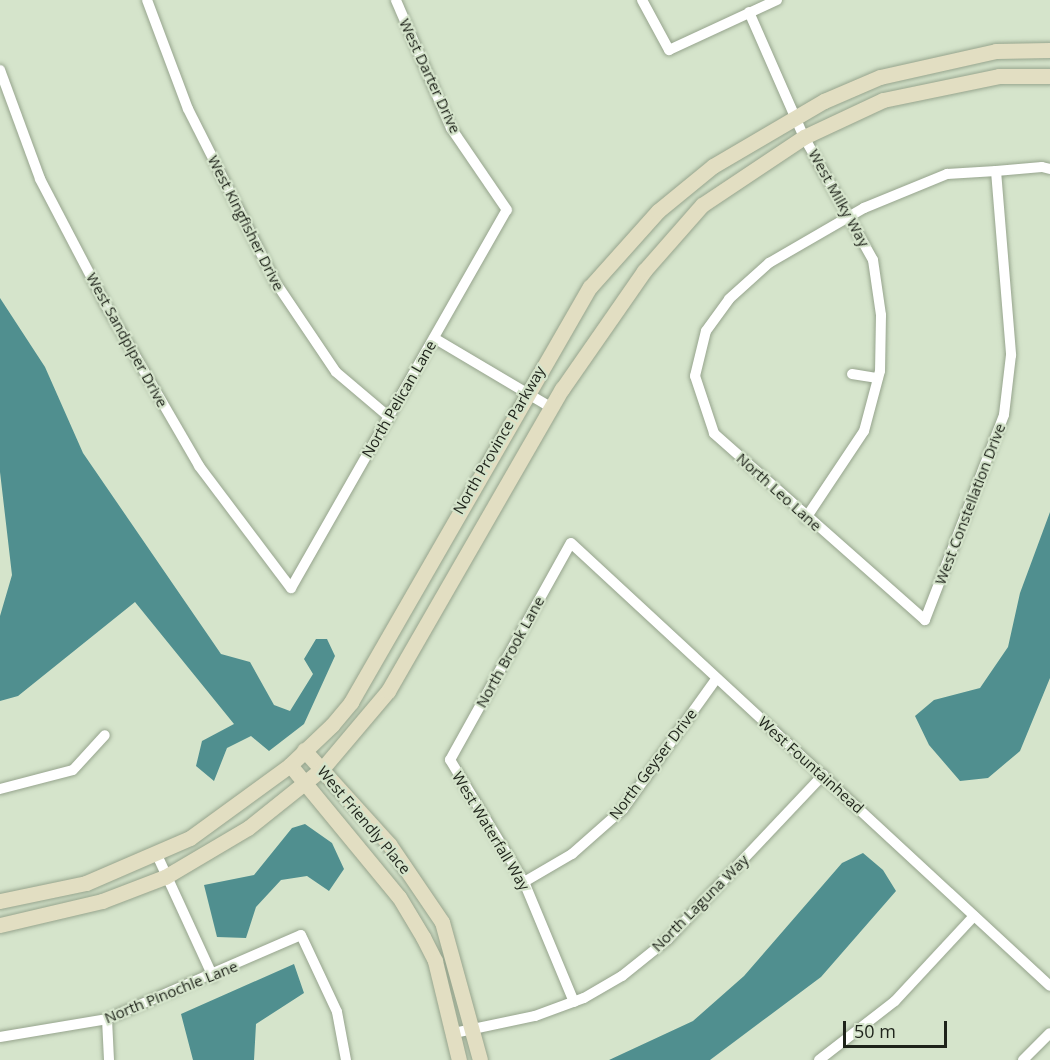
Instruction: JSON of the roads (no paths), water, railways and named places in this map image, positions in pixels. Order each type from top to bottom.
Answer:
[{"type":"street","name":"West Kingfisher Drive","points":[[147,0],[188,109],[276,283],[336,372],[389,417]]},
{"type":"street","name":"West Darter Drive","points":[[396,0],[451,128],[507,210]]},
{"type":"street","points":[[642,0],[669,50],[777,0]]},
{"type":"street","name":"West Milky Way","points":[[749,12],[800,127],[852,215],[873,260],[881,315],[878,378],[864,431],[806,518]]},
{"type":"street","name":"North Province Parkway","points":[[0,925],[102,901],[165,877],[248,828],[322,769],[388,691],[550,407],[644,271],[702,205],[800,127],[880,77],[931,62],[1050,50]]},
{"type":"street","name":"West Sandpiper Drive","points":[[0,70],[40,179],[107,308],[199,466],[291,588]]},
{"type":"street","name":"North Province Parkway","points":[[0,901],[86,883],[157,855],[233,809],[290,765],[351,702],[590,287],[658,211],[713,166],[800,127],[934,86],[1050,75]]},
{"type":"street","points":[[852,215],[947,174],[1050,169]]},
{"type":"street","name":"West Constellation Drive","points":[[925,620],[1005,415],[1011,355],[996,171]]},
{"type":"street","name":"North Pelican Lane","points":[[291,588],[507,210]]},
{"type":"street","name":"North Leo Lane","points":[[852,215],[769,263],[729,299],[706,331],[695,376],[714,433],[806,518],[925,620]]},
{"type":"street","points":[[434,338],[526,395],[550,407]]},
{"type":"street","points":[[852,374],[878,378]]},
{"type":"street","name":"West Fountainhead","points":[[571,543],[1050,986]]},
{"type":"street","name":"North Brook Lane","points":[[450,760],[571,543]]},
{"type":"street","name":"North Geyser Drive","points":[[524,882],[572,854],[623,809],[716,679]]},
{"type":"street","points":[[0,789],[73,770],[105,735]]},
{"type":"street","name":"West Friendly Place","points":[[304,750],[389,844],[427,896],[442,922],[474,1028],[480,1060]]},
{"type":"street","name":"West Waterfall Way","points":[[450,760],[524,882],[574,1002]]},
{"type":"street","name":"West Friendly Place","points":[[290,765],[399,897],[423,937],[454,1033],[459,1060]]},
{"type":"street","name":"North Laguna Way","points":[[454,1033],[574,1002],[622,976],[668,939],[823,775]]},
{"type":"street","points":[[157,855],[165,877],[213,977]]},
{"type":"street","points":[[819,1060],[896,1001],[974,916]]},
{"type":"street","name":"North Pinochle Lane","points":[[0,1037],[107,1019],[213,977],[301,935],[337,1012],[346,1060]]},
{"type":"street","points":[[107,1019],[109,1060]]},
{"type":"street","points":[[1023,1060],[1050,1033]]},
{"type":"water","points":[[0,298],[45,367],[83,453],[221,654],[250,662],[274,705],[290,711],[313,674],[304,659],[316,639],[327,639],[335,656],[304,724],[269,751],[251,736],[227,748],[214,781],[196,766],[202,741],[234,724],[135,602],[18,696],[0,701],[0,616],[12,575],[0,472]]},
{"type":"water","points":[[1050,512],[1050,678],[1020,751],[988,778],[960,781],[929,745],[915,716],[934,700],[980,688],[1008,647],[1020,593]]},
{"type":"water","points":[[305,824],[332,843],[344,869],[329,891],[307,876],[281,880],[256,907],[246,938],[217,937],[204,885],[254,875],[292,828]]},
{"type":"water","points":[[863,853],[883,870],[896,891],[821,977],[710,1060],[609,1060],[693,1021],[744,976],[842,863]]},
{"type":"water","points":[[294,964],[304,993],[256,1024],[254,1060],[193,1060],[181,1014]]}]
